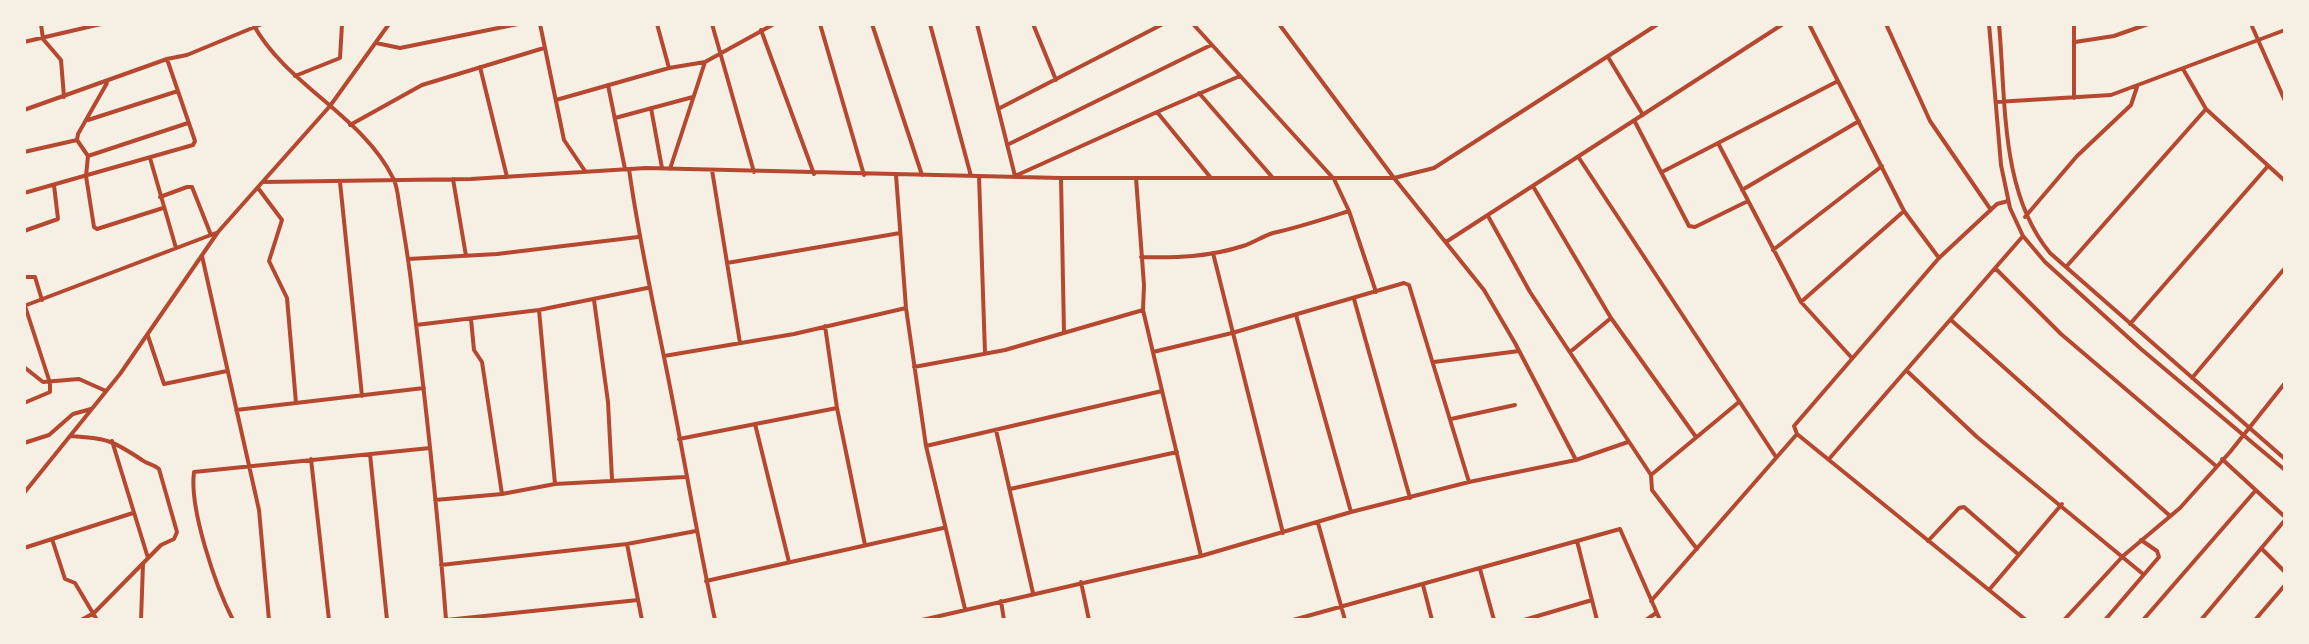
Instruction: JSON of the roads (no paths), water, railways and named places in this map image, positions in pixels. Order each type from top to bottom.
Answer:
[{"type":"street","points":[[40,24],[43,39],[61,60],[64,97]]},
{"type":"street","points":[[24,42],[101,24]]},
{"type":"street","points":[[24,110],[167,59],[187,55],[262,24]]},
{"type":"street","points":[[295,76],[340,58],[342,24]]},
{"type":"street","points":[[24,494],[106,391],[218,232],[330,106],[388,24]]},
{"type":"street","points":[[376,44],[400,48],[518,24]]},
{"type":"street","points":[[540,24],[564,140],[586,172]]},
{"type":"street","points":[[657,24],[669,68]]},
{"type":"street","points":[[712,24],[754,172]]},
{"type":"street","points":[[556,100],[669,68],[705,62],[774,24]]},
{"type":"street","points":[[820,24],[864,175]]},
{"type":"street","points":[[872,24],[922,175]]},
{"type":"street","points":[[930,24],[971,176]]},
{"type":"street","points":[[977,24],[1015,176]]},
{"type":"street","points":[[1033,24],[1056,80]]},
{"type":"street","points":[[998,110],[1163,24]]},
{"type":"street","points":[[1193,24],[1334,179],[1349,211],[1376,292]]},
{"type":"street","points":[[1279,24],[1394,178],[1484,290],[1576,460]]},
{"type":"street","points":[[263,182],[453,179],[662,168],[814,174],[1061,178],[1394,178],[1434,168],[1658,24]]},
{"type":"street","points":[[1446,242],[1534,188],[1783,24]]},
{"type":"street","points":[[1809,24],[1904,211],[1939,258]]},
{"type":"street","points":[[1886,24],[1930,121],[1991,210]]},
{"type":"street","points":[[1989,24],[2001,165],[2008,201],[2023,236],[2045,262],[2285,470]]},
{"type":"street","points":[[1999,24],[2012,169],[2025,217],[2039,240],[2130,324],[2285,459]]},
{"type":"street","points":[[2074,24],[2074,98]]},
{"type":"street","points":[[2075,42],[2114,36],[2148,24]]},
{"type":"street","points":[[2251,24],[2285,101]]},
{"type":"street","points":[[254,26],[295,76],[350,125],[382,159],[395,180],[408,259],[424,388],[446,620],[638,600]]},
{"type":"street","points":[[761,30],[814,174]]},
{"type":"street","points":[[1996,102],[2111,95],[2285,30]]},
{"type":"street","points":[[1007,145],[1211,45]]},
{"type":"street","points":[[350,125],[423,85],[544,48]]},
{"type":"street","points":[[1608,57],[1643,115]]},
{"type":"street","points":[[24,193],[193,145],[195,141],[167,59]]},
{"type":"street","points":[[670,169],[705,62]]},
{"type":"street","points":[[480,67],[507,177]]},
{"type":"street","points":[[2183,69],[2206,109],[2285,181]]},
{"type":"street","points":[[1015,176],[1240,76]]},
{"type":"street","points":[[108,81],[78,134],[77,140],[88,156],[86,176],[93,224],[97,229],[163,208]]},
{"type":"street","points":[[1662,172],[1838,81]]},
{"type":"street","points":[[608,85],[627,169],[647,288],[664,356],[685,477],[715,620]]},
{"type":"street","points":[[2025,217],[2077,156],[2131,105],[2137,87]]},
{"type":"street","points":[[87,120],[178,91]]},
{"type":"street","points":[[1199,93],[1274,179]]},
{"type":"street","points":[[615,118],[694,96]]},
{"type":"street","points":[[651,108],[662,168]]},
{"type":"street","points":[[2066,267],[2206,109]]},
{"type":"street","points":[[1157,112],[1211,178]]},
{"type":"street","points":[[1634,120],[1691,228],[1748,201]]},
{"type":"street","points":[[1742,190],[1859,122]]},
{"type":"street","points":[[88,156],[188,123]]},
{"type":"street","points":[[24,152],[77,140]]},
{"type":"street","points":[[1718,143],[1801,302],[1851,357]]},
{"type":"street","points":[[150,158],[176,248]]},
{"type":"street","points":[[1579,158],[1776,457]]},
{"type":"street","points":[[1773,250],[1882,166]]},
{"type":"street","points":[[2130,324],[2268,166]]},
{"type":"street","points":[[712,170],[740,343]]},
{"type":"street","points":[[896,175],[906,308],[926,446],[943,528],[965,609]]},
{"type":"street","points":[[979,176],[984,353]]},
{"type":"street","points":[[1061,178],[1064,333]]},
{"type":"street","points":[[1136,178],[1143,310],[1201,556]]},
{"type":"street","points":[[453,179],[466,256]]},
{"type":"street","points":[[340,181],[362,396]]},
{"type":"street","points":[[24,231],[58,219],[54,184]]},
{"type":"street","points":[[160,197],[192,187],[211,235]]},
{"type":"street","points":[[258,188],[282,220],[269,261],[287,298],[296,403]]},
{"type":"street","points":[[1534,188],[1611,318],[1696,437]]},
{"type":"street","points":[[2008,201],[1991,210],[1939,258],[1795,422],[1797,434],[2026,620]]},
{"type":"street","points":[[1141,257],[1172,259],[1213,253],[1243,246],[1272,233],[1304,227],[1349,211]]},
{"type":"street","points":[[1801,302],[1904,211]]},
{"type":"street","points":[[1488,216],[1530,292],[1651,476],[1652,490],[1697,549]]},
{"type":"street","points":[[24,403],[50,393],[50,382],[24,306],[218,232]]},
{"type":"street","points":[[727,263],[900,232]]},
{"type":"street","points":[[1829,459],[2023,236]]},
{"type":"street","points":[[408,259],[466,256],[638,237]]},
{"type":"street","points":[[1213,253],[1283,533]]},
{"type":"street","points":[[202,256],[259,510],[269,620]]},
{"type":"street","points":[[1995,267],[2061,334],[2216,465]]},
{"type":"street","points":[[2192,378],[2285,268]]},
{"type":"street","points":[[24,277],[35,277],[42,300]]},
{"type":"street","points":[[1153,352],[1232,333],[1404,283],[1409,285],[1469,482]]},
{"type":"street","points":[[416,324],[539,310],[647,288]]},
{"type":"street","points":[[1354,299],[1410,498]]},
{"type":"street","points":[[594,300],[608,402],[612,479]]},
{"type":"street","points":[[664,356],[740,343],[906,308]]},
{"type":"street","points":[[539,310],[555,484]]},
{"type":"street","points":[[914,367],[984,353],[1143,310]]},
{"type":"street","points":[[1296,315],[1351,512]]},
{"type":"street","points":[[1570,352],[1611,318]]},
{"type":"street","points":[[471,319],[474,350],[482,362],[502,494]]},
{"type":"street","points":[[1951,320],[2169,515]]},
{"type":"street","points":[[825,326],[837,408],[865,545]]},
{"type":"street","points":[[147,335],[164,384],[227,371]]},
{"type":"street","points":[[1434,362],[1519,351]]},
{"type":"street","points":[[24,367],[43,382],[79,379],[106,391]]},
{"type":"street","points":[[1907,371],[1977,437],[2062,504],[2143,574]]},
{"type":"street","points":[[2064,620],[2123,556],[2180,508],[2285,383]]},
{"type":"street","points":[[236,410],[424,388]]},
{"type":"street","points":[[926,446],[1162,391]]},
{"type":"street","points":[[1651,476],[1739,402]]},
{"type":"street","points":[[1451,419],[1515,405]]},
{"type":"street","points":[[24,442],[49,435],[73,414],[92,408]]},
{"type":"street","points":[[679,439],[837,408]]},
{"type":"street","points":[[755,424],[789,562]]},
{"type":"street","points":[[996,430],[1033,593]]},
{"type":"street","points":[[1651,601],[1797,434]]},
{"type":"street","points":[[69,436],[112,441],[159,469],[177,534],[174,539],[161,545],[93,614],[81,620]]},
{"type":"street","points":[[112,441],[148,558]]},
{"type":"street","points":[[922,620],[1201,556],[1351,512],[1469,482],[1576,460],[1629,441]]},
{"type":"street","points":[[233,620],[221,596],[202,534],[193,474],[196,471],[430,448]]},
{"type":"street","points":[[1010,489],[1177,452]]},
{"type":"street","points":[[370,453],[387,620]]},
{"type":"street","points":[[311,459],[329,620]]},
{"type":"street","points":[[2201,620],[2262,549],[2285,518],[2222,459]]},
{"type":"street","points":[[435,500],[502,494],[555,484],[612,479],[685,477]]},
{"type":"street","points":[[2143,620],[2256,490]]},
{"type":"street","points":[[1989,590],[2062,504]]},
{"type":"street","points":[[1928,541],[1959,508],[1964,507],[2019,555]]},
{"type":"street","points":[[24,548],[133,513]]},
{"type":"street","points":[[1318,523],[1345,620]]},
{"type":"street","points":[[706,581],[943,528]]},
{"type":"street","points":[[1293,620],[1620,529],[1660,620]]},
{"type":"street","points":[[441,565],[627,544],[696,531]]},
{"type":"street","points":[[52,538],[65,579],[75,582],[97,620]]},
{"type":"street","points":[[2105,620],[2159,554],[2141,540]]},
{"type":"street","points":[[1577,541],[1597,620]]},
{"type":"street","points":[[627,544],[642,620]]},
{"type":"street","points":[[2262,549],[2285,572]]},
{"type":"street","points":[[141,620],[143,563]]},
{"type":"street","points":[[1480,569],[1494,620]]},
{"type":"street","points":[[1081,582],[1089,620]]},
{"type":"street","points":[[1423,585],[1432,620]]},
{"type":"street","points":[[2255,620],[2285,585]]},
{"type":"street","points":[[1524,620],[1592,600]]},
{"type":"street","points":[[1001,601],[1005,620]]},
{"type":"street","points":[[1646,620],[1656,613]]}]
